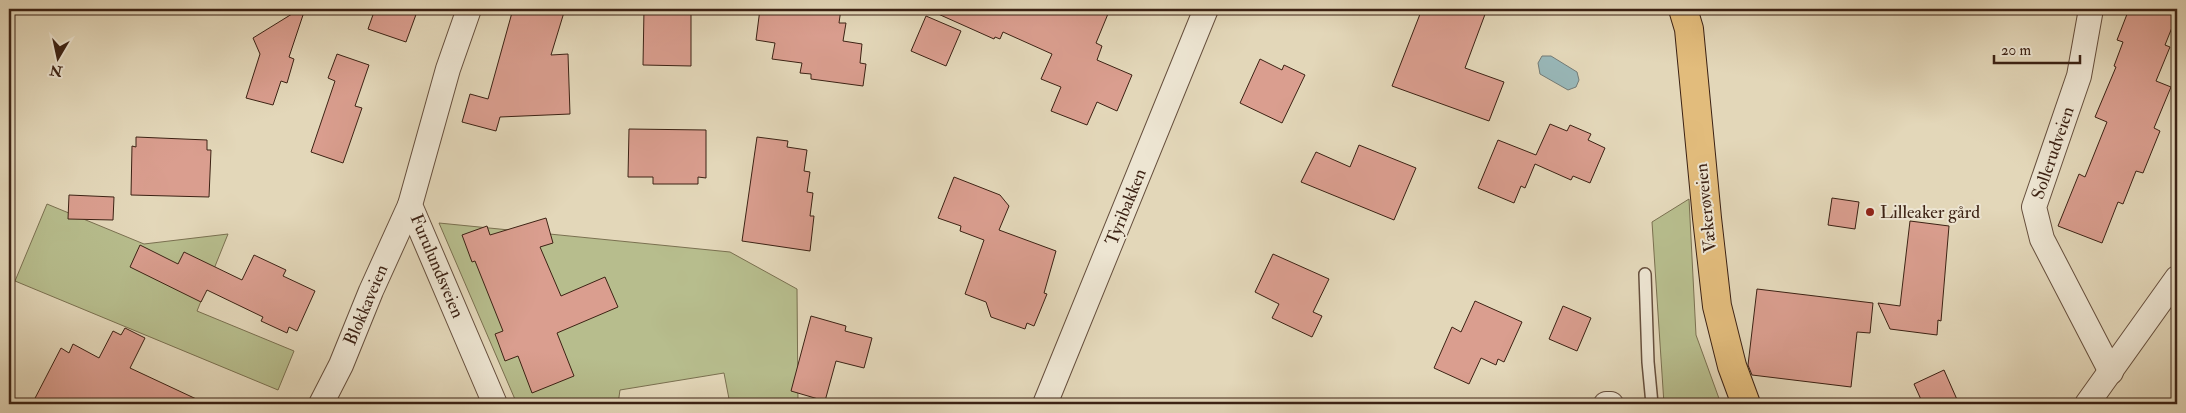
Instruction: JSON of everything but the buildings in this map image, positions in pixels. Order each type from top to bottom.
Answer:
[{"type":"main road","name":"Vækerøveien","points":[[1683,9],[1689,28],[1717,306],[1732,366],[1746,404]]},
{"type":"street","name":"Furulundsveien","points":[[469,9],[448,69],[410,205],[495,404]]},
{"type":"street","name":"Tyribakken","points":[[1045,404],[1206,9]]},
{"type":"street","name":"Sollerudveien","points":[[2091,9],[2079,76],[2034,207],[2042,239],[2111,372]]},
{"type":"street","name":"Blokkaveien","points":[[321,404],[341,365],[371,290],[410,205]]},
{"type":"street","points":[[2087,404],[2177,278]]},
{"type":"street","points":[[1606,404],[1611,404]]},
{"type":"lane","points":[[1646,274],[1648,362],[1652,404]]},
{"type":"green space","points":[[1689,199],[1696,335],[1721,404],[1664,404],[1652,222]]},
{"type":"green space","points":[[47,204],[144,244],[228,234],[197,311],[294,351],[278,390],[15,281]]},
{"type":"green space","points":[[439,223],[730,252],[797,289],[798,404],[730,404],[724,373],[620,390],[618,404],[517,404]]},
{"type":"water","points":[[1542,56],[1551,56],[1577,72],[1579,80],[1576,87],[1568,90],[1540,74],[1538,63]]},
{"type":"place","name":"Lilleaker gård","points":[[1870,212]]}]
